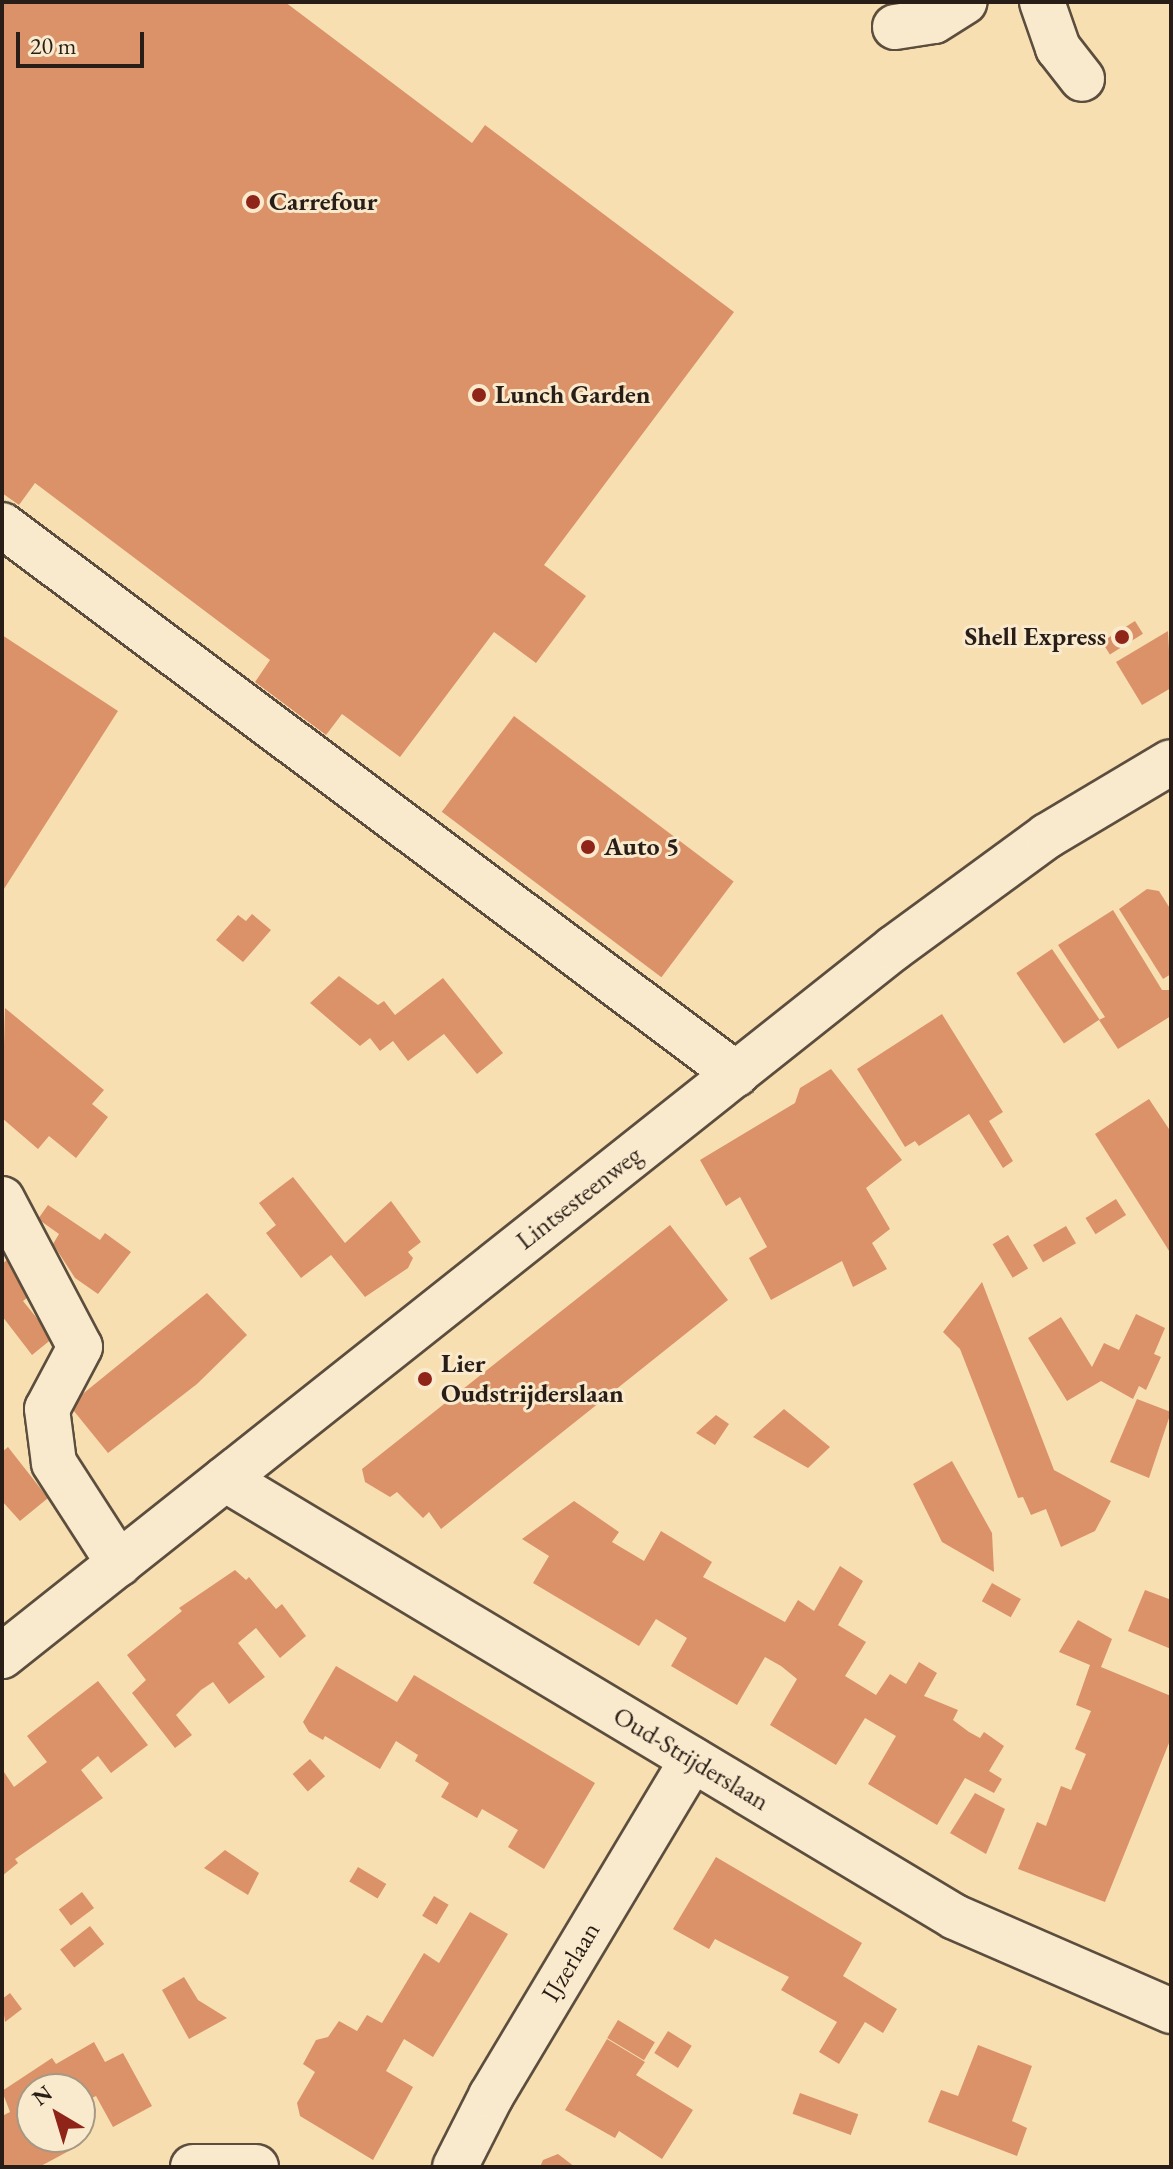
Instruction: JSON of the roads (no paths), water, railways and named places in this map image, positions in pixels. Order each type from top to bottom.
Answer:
[{"type":"street","points":[[895,27],[934,21],[964,2]]},
{"type":"street","points":[[1042,2],[1058,48],[1082,79]]},
{"type":"street","points":[[2,525],[736,1074]]},
{"type":"street","name":"Lintsesteenweg","points":[[2,1656],[995,872],[1171,762]]},
{"type":"street","points":[[2,1199],[80,1347],[47,1409],[54,1463],[119,1564]]},
{"type":"street","name":"Oud-Strijderslaan","points":[[225,1479],[955,1917],[1171,2011]]},
{"type":"street","name":"IJzerlaan","points":[[455,2167],[491,2096],[692,1760]]},
{"type":"street","points":[[193,2167],[256,2167]]},
{"type":"place","name":"Carrefour","points":[[253,202]]},
{"type":"place","name":"Lunch Garden","points":[[479,395]]},
{"type":"place","name":"Shell Express","points":[[1122,637]]},
{"type":"place","name":"Auto 5","points":[[588,847]]},
{"type":"place","name":"Lier Oudstrijderslaan","points":[[425,1379]]}]
